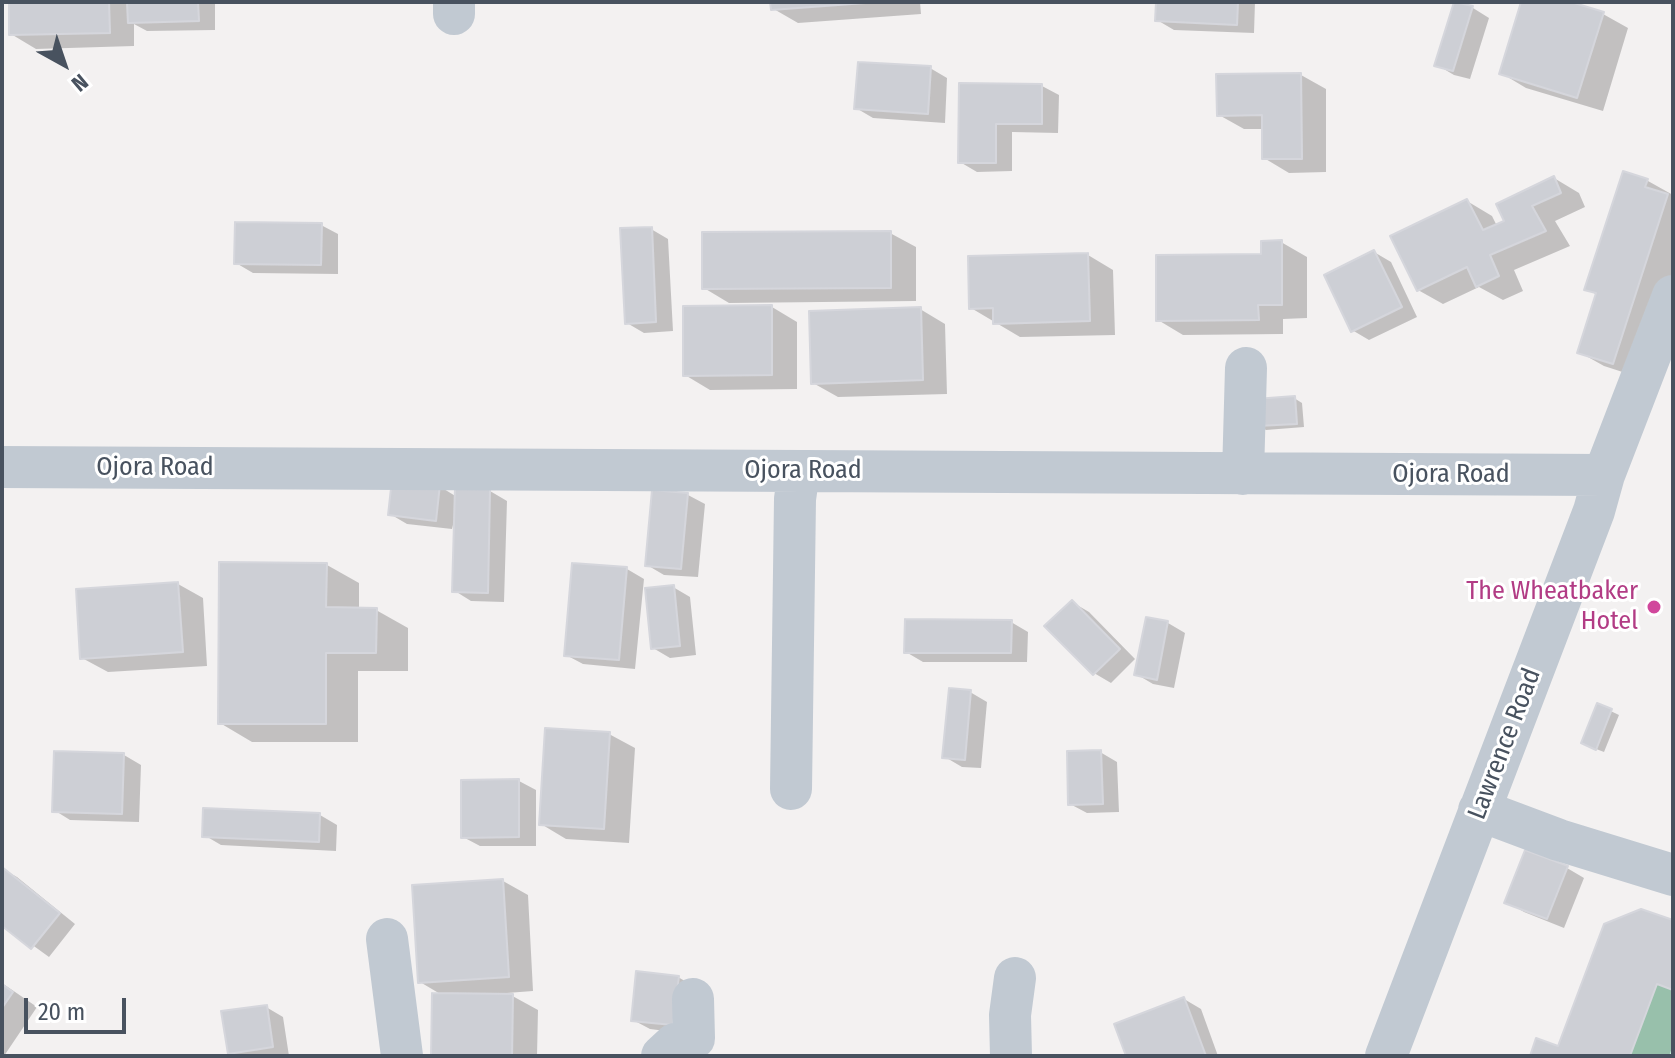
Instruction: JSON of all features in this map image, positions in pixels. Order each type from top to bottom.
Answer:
[{"type":"street","name":"Lawrence Road","points":[[1386,1056],[1594,511],[1604,475],[1671,308]]},
{"type":"street","points":[[1243,474],[1246,368]]},
{"type":"street","name":"Ojora Road","points":[[2,467],[1604,475]]},
{"type":"street","points":[[791,789],[795,499],[799,471]]},
{"type":"street","points":[[1479,810],[1559,840],[1673,875]]},
{"type":"street","points":[[387,939],[402,1056]]},
{"type":"street","points":[[1011,1056],[1010,1015],[1015,978]]},
{"type":"street","points":[[662,1056],[675,1044],[684,1044],[694,1038],[693,999]]},
{"type":"green space","points":[[1657,984],[1673,990],[1673,1047],[1670,1056],[1630,1056]]},
{"type":"building","points":[[9,2],[109,2],[110,33],[9,35]]},
{"type":"building","points":[[127,2],[198,2],[199,21],[128,23]]},
{"type":"building","points":[[770,2],[878,2],[771,10]]},
{"type":"building","points":[[1156,2],[1238,2],[1237,25],[1155,21]]},
{"type":"building","points":[[1454,2],[1473,6],[1453,71],[1434,66]]},
{"type":"building","points":[[1521,2],[1571,2],[1604,12],[1577,98],[1499,74]]},
{"type":"building","points":[[858,62],[931,66],[928,114],[854,109]]},
{"type":"building","points":[[1301,73],[1302,159],[1262,159],[1262,115],[1217,116],[1216,74]]},
{"type":"building","points":[[959,83],[1042,84],[1042,124],[996,124],[996,163],[958,163]]},
{"type":"building","points":[[1623,171],[1648,179],[1645,187],[1668,194],[1613,364],[1577,353],[1596,293],[1584,290]]},
{"type":"building","points":[[1554,176],[1561,193],[1532,206],[1546,231],[1490,255],[1499,276],[1476,287],[1467,267],[1417,291],[1390,236],[1467,199],[1483,230],[1504,221],[1496,204]]},
{"type":"building","points":[[235,222],[322,223],[321,265],[234,264]]},
{"type":"building","points":[[652,227],[656,322],[625,324],[620,228]]},
{"type":"building","points":[[891,231],[891,288],[702,289],[702,232]]},
{"type":"building","points":[[1282,240],[1282,305],[1258,305],[1259,320],[1156,321],[1156,255],[1261,254],[1261,241]]},
{"type":"building","points":[[1374,250],[1402,307],[1351,332],[1324,275]]},
{"type":"building","points":[[1088,253],[1090,321],[993,324],[993,308],[969,309],[968,256]]},
{"type":"building","points":[[772,305],[772,375],[683,376],[683,306]]},
{"type":"building","points":[[921,307],[923,380],[811,384],[809,311]]},
{"type":"building","points":[[1295,396],[1297,424],[1256,426],[1255,399]]},
{"type":"building","points":[[392,479],[440,484],[436,521],[388,515]]},
{"type":"building","points":[[455,488],[490,489],[488,593],[452,592]]},
{"type":"building","points":[[652,490],[688,493],[681,569],[645,566]]},
{"type":"building","points":[[219,562],[327,563],[326,607],[377,608],[376,653],[326,653],[326,724],[218,724]]},
{"type":"building","points":[[572,563],[627,567],[619,660],[564,656]]},
{"type":"building","points":[[178,582],[183,652],[80,659],[76,589]]},
{"type":"building","points":[[674,585],[680,646],[651,649],[645,588]]},
{"type":"building","points":[[1072,600],[1120,649],[1093,675],[1044,626]]},
{"type":"building","points":[[1146,617],[1168,621],[1157,680],[1134,675]]},
{"type":"building","points":[[905,619],[1012,620],[1011,653],[904,653]]},
{"type":"building","points":[[949,688],[971,690],[965,760],[942,758]]},
{"type":"building","points":[[1597,703],[1612,709],[1596,750],[1581,743]]},
{"type":"building","points":[[545,728],[610,732],[604,829],[539,825]]},
{"type":"building","points":[[1101,750],[1103,804],[1068,805],[1067,751]]},
{"type":"building","points":[[54,751],[124,753],[122,814],[52,812]]},
{"type":"building","points":[[519,779],[519,837],[461,838],[461,780]]},
{"type":"building","points":[[203,808],[320,813],[319,842],[202,837]]},
{"type":"building","points":[[1525,850],[1568,866],[1547,919],[1504,903]]},
{"type":"building","points":[[2,867],[60,913],[31,949],[2,926]]},
{"type":"building","points":[[503,879],[509,977],[418,983],[412,885]]},
{"type":"building","points":[[1641,909],[1673,920],[1673,990],[1657,984],[1630,1056],[1530,1056],[1536,1038],[1558,1046],[1604,924]]},
{"type":"building","points":[[636,971],[679,976],[673,1025],[631,1021]]},
{"type":"building","points":[[2,984],[13,992],[2,1008]]},
{"type":"building","points":[[432,993],[513,994],[512,1056],[431,1056]]},
{"type":"building","points":[[1184,997],[1206,1056],[1126,1056],[1114,1024]]},
{"type":"building","points":[[267,1005],[273,1047],[228,1054],[221,1011]]},
{"type":"place","name":"The Wheatbaker Hotel","points":[[1654,607]]}]
